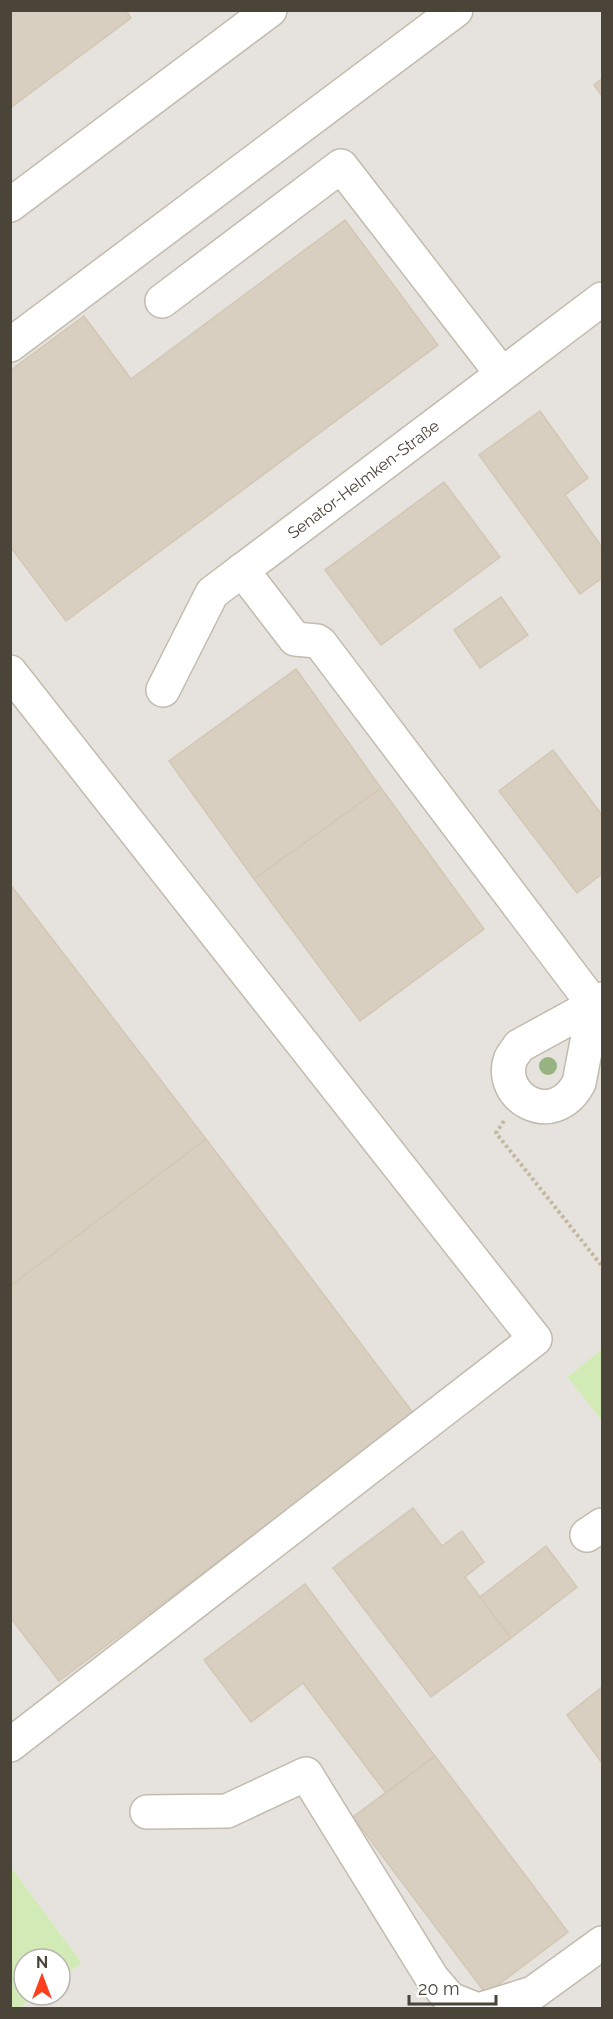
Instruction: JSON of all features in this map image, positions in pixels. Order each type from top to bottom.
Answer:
[{"type":"street","points":[[10,205],[270,10]]},
{"type":"street","points":[[10,345],[456,10]]},
{"type":"street","points":[[162,301],[341,166],[502,374]]},
{"type":"street","name":"Senator-Helmken-Straße","points":[[163,690],[212,593],[603,299]]},
{"type":"street","points":[[242,570],[295,639],[317,641],[321,644],[598,1002]]},
{"type":"street","points":[[10,672],[535,1339],[10,1744]]},
{"type":"street","points":[[598,1002],[579,1083],[574,1094],[564,1102],[541,1107],[520,1097],[510,1079],[509,1068],[511,1058],[519,1046],[598,1002]]},
{"type":"street","points":[[147,1812],[227,1811],[306,1774],[402,1933],[432,1978],[450,1999],[473,2008]]},
{"type":"street","points":[[485,2008],[533,1993],[603,1943]]},
{"type":"path","points":[[520,1097],[496,1133],[603,1266]]},
{"type":"shaded area","points":[[10,11],[602,11],[602,1349],[567,1377],[602,1421],[602,2008],[19,2008],[72,2007],[72,1970],[82,1963],[10,1866]]},
{"type":"green space","points":[[602,1349],[602,1421],[567,1377]]},
{"type":"green space","points":[[10,1866],[70,1947],[12,1947],[12,2007],[20,2007],[11,2008]]},
{"type":"green space","points":[[72,1950],[82,1963],[72,1970]]},
{"type":"building","points":[[10,10],[126,10],[131,18],[10,108]]},
{"type":"building","points":[[602,79],[602,96],[594,85]]},
{"type":"building","points":[[345,220],[438,345],[66,621],[10,546],[10,371],[84,316],[131,379]]},
{"type":"building","points":[[540,411],[588,478],[565,495],[602,547],[602,578],[580,594],[479,455]]},
{"type":"building","points":[[444,482],[500,557],[381,645],[325,570]]},
{"type":"building","points":[[501,597],[528,635],[480,668],[454,630]]},
{"type":"building","points":[[296,669],[381,788],[254,879],[169,761]]},
{"type":"building","points":[[553,750],[602,815],[602,874],[577,893],[499,791]]},
{"type":"building","points":[[381,788],[484,929],[360,1021],[254,879]]},
{"type":"building","points":[[10,884],[206,1139],[10,1286]]},
{"type":"building","points":[[206,1139],[414,1414],[59,1681],[10,1617],[10,1286]]},
{"type":"building","points":[[413,1508],[442,1546],[462,1531],[484,1562],[465,1577],[511,1638],[431,1697],[333,1568]]},
{"type":"building","points":[[546,1546],[577,1587],[511,1638],[480,1597]]},
{"type":"building","points":[[305,1584],[435,1756],[386,1793],[303,1683],[251,1722],[204,1660]]},
{"type":"building","points":[[602,1687],[602,1763],[567,1715]]},
{"type":"building","points":[[435,1756],[568,1932],[486,1994],[353,1817]]}]
